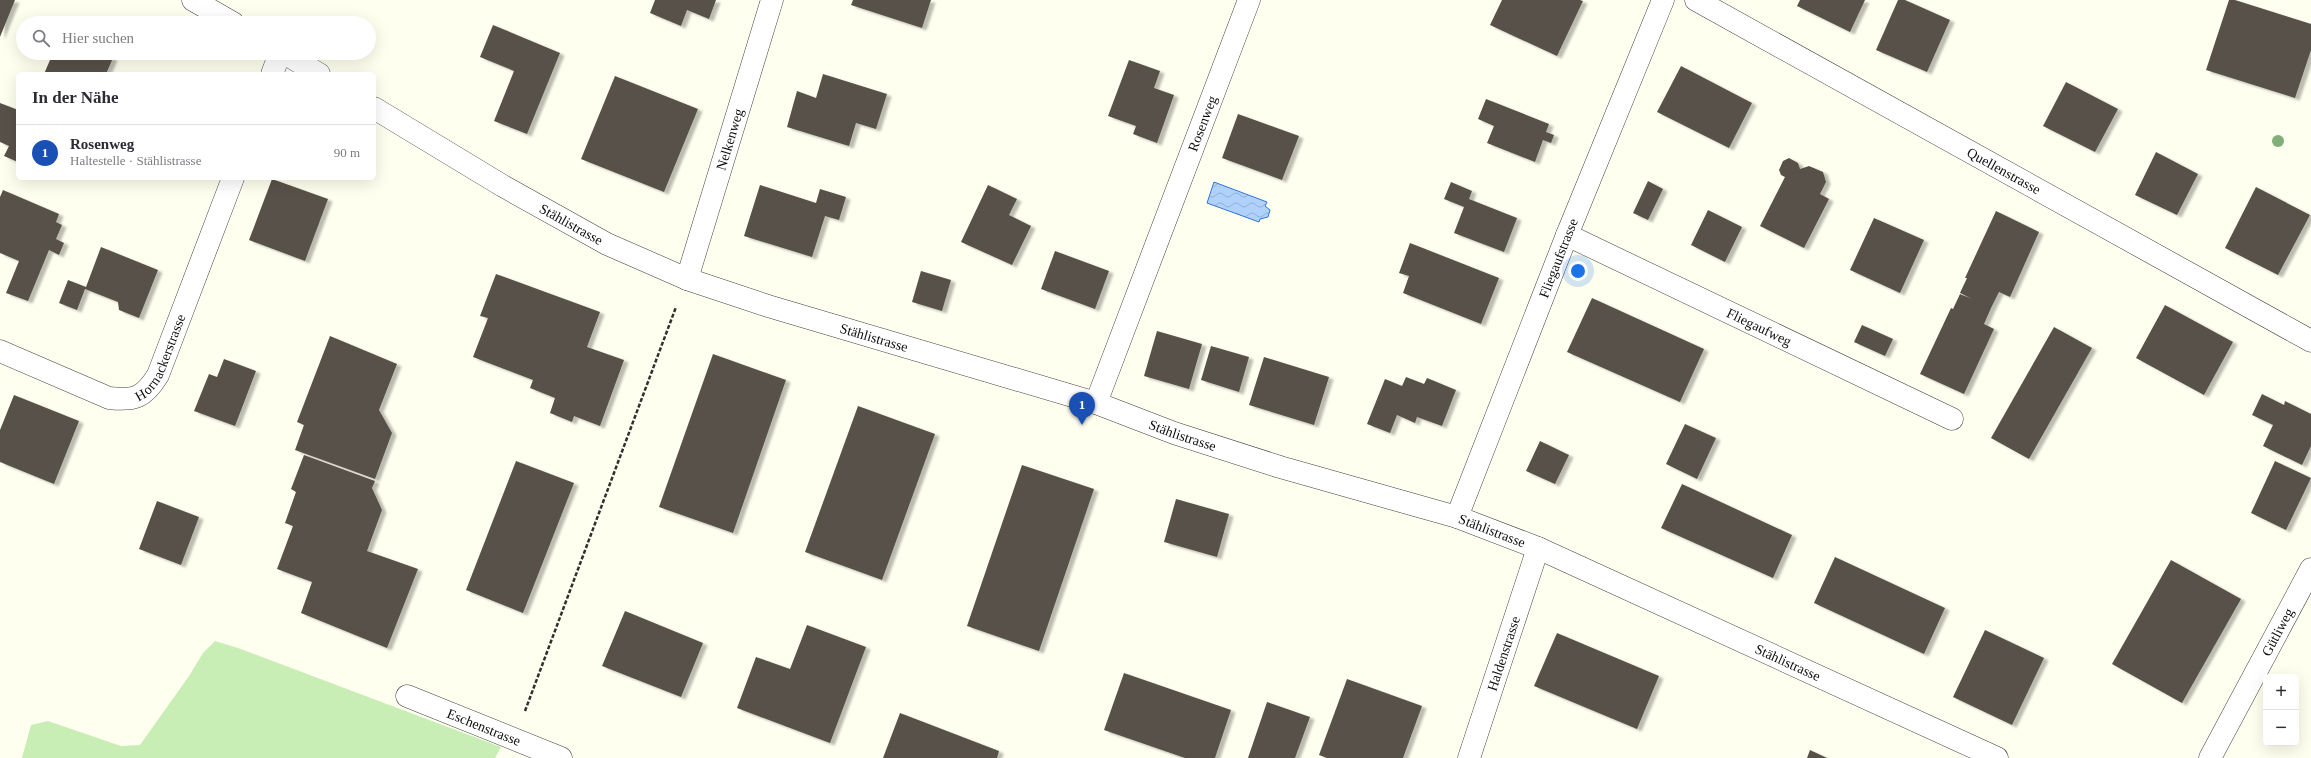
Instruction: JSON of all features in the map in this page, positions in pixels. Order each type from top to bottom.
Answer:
[{"type":"street","points":[[193,0],[221,16]]},
{"type":"street","name":"Nelkenweg","points":[[687,279],[772,0]]},
{"type":"street","name":"Rosenweg","points":[[1096,403],[1249,0]]},
{"type":"street","name":"Fliegaufstrasse","points":[[1457,517],[1567,235],[1663,0]]},
{"type":"street","name":"Quellenstrasse","points":[[1696,0],[2311,341]]},
{"type":"street","points":[[273,72],[277,60]]},
{"type":"street","points":[[296,60],[316,72]]},
{"type":"street","name":"Stählistrasse","points":[[376,109],[503,186],[607,244],[687,279],[768,306],[1096,403],[1174,433],[1280,467],[1457,517],[1538,548],[1997,758]]},
{"type":"street","name":"Hornackerstrasse","points":[[0,352],[109,398],[126,400],[140,397],[151,387],[158,375],[232,180]]},
{"type":"street","name":"Fliegaufweg","points":[[1567,235],[1952,419]]},
{"type":"street","name":"Haldenstrasse","points":[[1469,758],[1538,548]]},
{"type":"street","name":"Gütliweg","points":[[2210,758],[2311,569]]},
{"type":"street","name":"Eschenstrasse","points":[[407,696],[561,758]]},
{"type":"path","points":[[514,740],[687,279]]},
{"type":"green space","points":[[215,641],[238,648],[501,747],[495,758],[22,758],[31,725],[48,721],[121,746],[140,745],[189,676],[203,653]]},
{"type":"water","points":[[1214,182],[1267,202],[1265,206],[1270,210],[1268,217],[1260,219],[1259,222],[1207,203]]},
{"type":"building","points":[[0,0],[15,0],[0,37]]},
{"type":"building","points":[[655,0],[716,0],[709,19],[687,10],[681,26],[650,13]]},
{"type":"building","points":[[853,0],[931,0],[922,28],[851,5]]},
{"type":"building","points":[[1502,0],[1583,1],[1557,56],[1490,25]]},
{"type":"building","points":[[1800,0],[1865,0],[1850,32],[1797,6]]},
{"type":"building","points":[[1898,0],[1905,0],[1950,20],[1927,72],[1876,50]]},
{"type":"building","points":[[2229,0],[2235,0],[2311,24],[2311,50],[2295,98],[2206,70]]},
{"type":"building","points":[[493,25],[560,53],[527,134],[494,121],[514,71],[480,57]]},
{"type":"building","points":[[50,60],[112,60],[107,72],[45,72]]},
{"type":"building","points":[[1129,60],[1160,71],[1154,88],[1174,95],[1157,143],[1133,134],[1136,126],[1108,116]]},
{"type":"building","points":[[1681,66],[1752,103],[1729,148],[1657,112]]},
{"type":"building","points":[[823,74],[887,94],[876,129],[856,123],[849,146],[787,127],[797,91],[816,98]]},
{"type":"building","points":[[615,76],[698,109],[664,192],[581,159]]},
{"type":"building","points":[[2066,82],[2118,109],[2095,152],[2043,126]]},
{"type":"building","points":[[1486,99],[1549,124],[1546,132],[1554,135],[1551,143],[1543,140],[1535,162],[1487,143],[1494,126],[1478,119]]},
{"type":"building","points":[[0,103],[16,109],[16,161],[4,156],[9,146],[0,142]]},
{"type":"building","points":[[1238,114],[1299,136],[1282,180],[1222,158]]},
{"type":"building","points":[[2156,152],[2198,174],[2177,215],[2135,195]]},
{"type":"building","points":[[1789,158],[1798,163],[1800,169],[1809,166],[1823,172],[1826,182],[1820,194],[1829,199],[1804,248],[1760,226],[1785,177],[1781,175],[1779,170],[1783,161]]},
{"type":"building","points":[[272,180],[328,199],[305,261],[249,240]]},
{"type":"building","points":[[1648,181],[1663,189],[1648,220],[1633,213]]},
{"type":"building","points":[[1451,182],[1472,191],[1469,199],[1517,218],[1504,252],[1454,233],[1464,207],[1444,199]]},
{"type":"building","points":[[760,185],[816,203],[820,189],[846,197],[839,220],[825,216],[812,257],[744,236]]},
{"type":"building","points":[[988,185],[1017,199],[1009,215],[1031,226],[1012,265],[961,242]]},
{"type":"building","points":[[2256,187],[2310,215],[2278,275],[2225,248]]},
{"type":"building","points":[[3,190],[59,214],[56,222],[62,225],[56,239],[64,243],[59,255],[49,250],[28,301],[6,293],[19,261],[0,253],[0,197]]},
{"type":"building","points":[[1708,210],[1742,227],[1725,262],[1691,245]]},
{"type":"building","points":[[1996,211],[2039,232],[2010,297],[1999,292],[1991,308],[1984,324],[1994,329],[1964,394],[1920,374],[1951,308],[1953,309],[1960,294],[1972,299],[1960,293],[1967,278],[1965,278]]},
{"type":"building","points":[[1874,218],[1924,240],[1900,293],[1850,270]]},
{"type":"building","points":[[1410,243],[1499,278],[1481,324],[1403,293],[1409,276],[1399,273]]},
{"type":"building","points":[[101,247],[158,270],[139,318],[119,310],[118,302],[85,289],[77,310],[59,303],[68,280],[86,287]]},
{"type":"building","points":[[1055,251],[1109,271],[1095,309],[1041,289]]},
{"type":"building","points":[[921,271],[951,280],[942,311],[912,302]]},
{"type":"building","points":[[496,274],[600,312],[587,347],[624,360],[600,426],[574,416],[572,422],[550,413],[555,398],[530,388],[533,380],[473,357],[488,318],[480,316]]},
{"type":"building","points":[[1592,298],[1704,349],[1680,402],[1567,352]]},
{"type":"building","points":[[2165,305],[2233,342],[2204,395],[2136,358]]},
{"type":"building","points":[[1862,325],[1893,339],[1885,356],[1854,342]]},
{"type":"building","points":[[2054,327],[2092,348],[2029,459],[1991,438]]},
{"type":"building","points":[[1157,331],[1202,344],[1189,389],[1144,376]]},
{"type":"building","points":[[330,336],[397,364],[379,410],[392,433],[375,479],[295,450],[304,425],[297,422]]},
{"type":"building","points":[[1211,346],[1249,357],[1239,392],[1201,380]]},
{"type":"building","points":[[713,354],[786,380],[733,533],[659,507]]},
{"type":"building","points":[[1264,357],[1329,377],[1314,425],[1249,405]]},
{"type":"building","points":[[224,359],[256,371],[235,426],[194,411],[209,374],[217,377]]},
{"type":"building","points":[[1406,377],[1424,384],[1427,378],[1456,390],[1442,426],[1417,417],[1415,423],[1397,415],[1390,433],[1367,424],[1385,379],[1402,386]]},
{"type":"building","points":[[2262,394],[2284,405],[2285,401],[2311,414],[2311,446],[2302,465],[2263,446],[2273,425],[2252,415]]},
{"type":"building","points":[[14,395],[79,421],[54,484],[0,462],[0,430]]},
{"type":"building","points":[[858,406],[935,434],[882,580],[805,552]]},
{"type":"building","points":[[1685,424],[1716,438],[1697,479],[1666,464]]},
{"type":"building","points":[[1540,441],[1569,455],[1555,484],[1526,471]]},
{"type":"building","points":[[304,455],[375,481],[372,488],[382,510],[367,551],[418,569],[387,648],[301,613],[312,582],[277,569],[293,526],[285,523],[296,492],[291,489]]},
{"type":"building","points":[[516,461],[574,483],[523,613],[466,590]]},
{"type":"building","points":[[2275,461],[2311,478],[2286,530],[2251,513]]},
{"type":"building","points":[[1022,465],[1094,489],[1039,651],[967,626]]},
{"type":"building","points":[[1682,484],[1792,535],[1773,578],[1661,528]]},
{"type":"building","points":[[1176,499],[1229,514],[1217,557],[1164,542]]},
{"type":"building","points":[[157,501],[199,517],[181,565],[139,549]]},
{"type":"building","points":[[1835,557],[1945,608],[1924,654],[1814,603]]},
{"type":"building","points":[[2171,560],[2241,599],[2182,703],[2112,664]]},
{"type":"building","points":[[625,611],[703,643],[681,697],[602,666]]},
{"type":"building","points":[[807,625],[866,647],[830,743],[737,708],[756,657],[790,669]]},
{"type":"building","points":[[1985,630],[2044,658],[2012,725],[1953,697]]},
{"type":"building","points":[[1557,633],[1659,676],[1637,729],[1534,686]]},
{"type":"building","points":[[1124,673],[1231,710],[1215,758],[1185,758],[1104,730]]},
{"type":"building","points":[[1347,679],[1422,706],[1403,758],[1327,758],[1319,755]]},
{"type":"building","points":[[1267,702],[1310,717],[1295,758],[1248,758]]},
{"type":"building","points":[[900,713],[999,751],[997,758],[883,758]]},
{"type":"building","points":[[1810,750],[1827,758],[1807,758]]},
{"type":"place","name":"Rosenweg","points":[[1082,425]]}]
